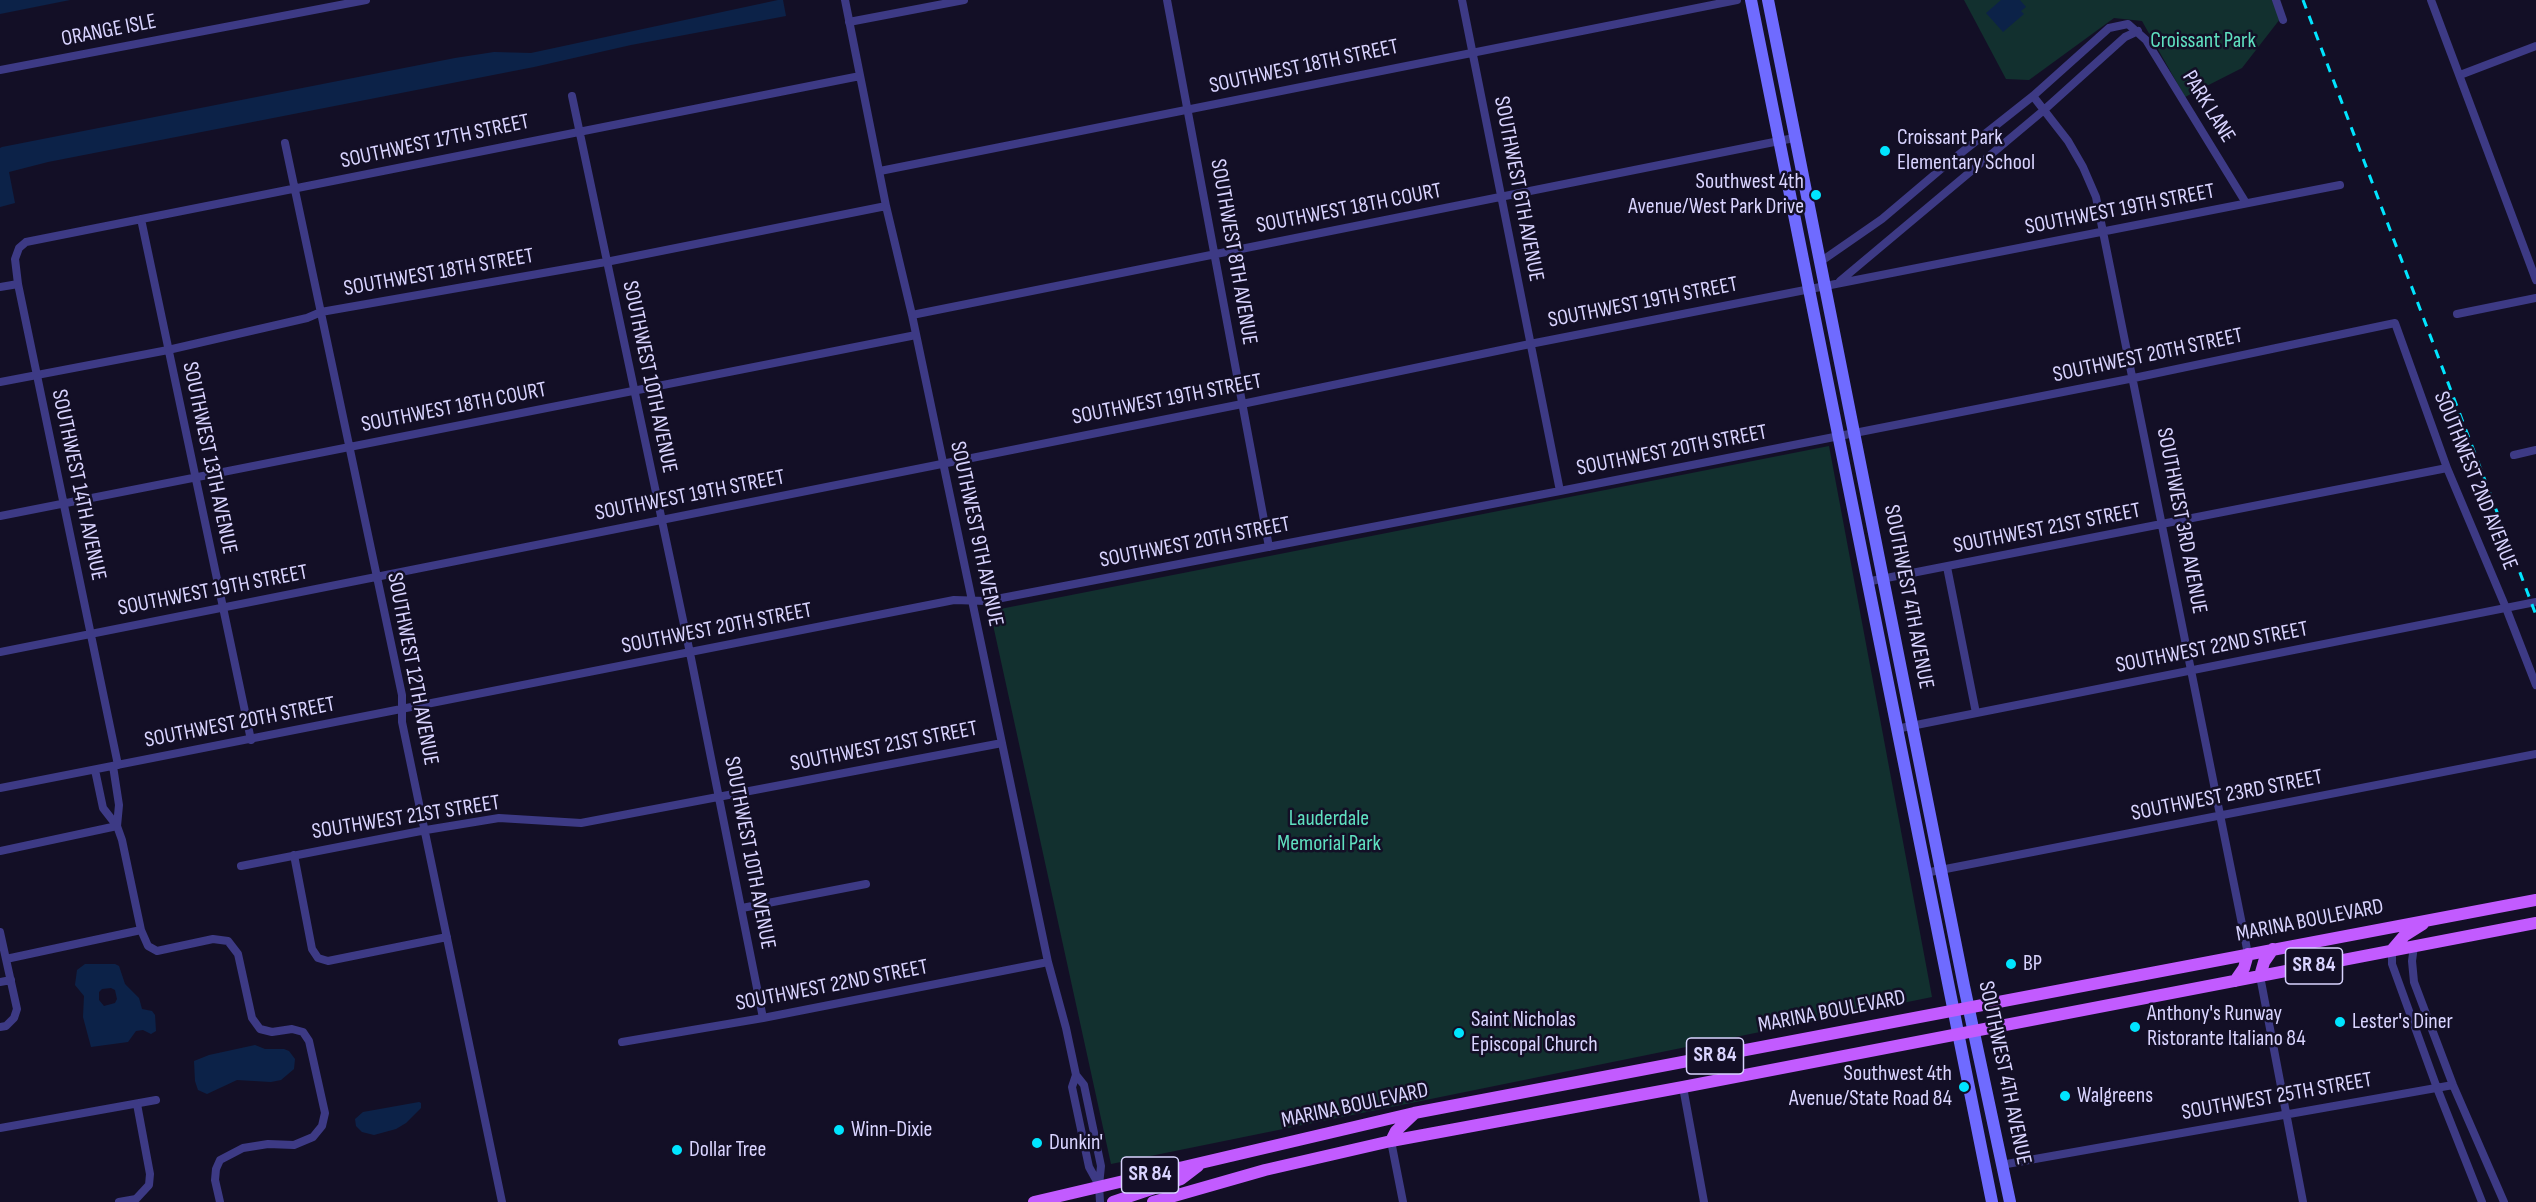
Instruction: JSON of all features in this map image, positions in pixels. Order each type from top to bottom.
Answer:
[{"type":"main road","name":"SOUTHWEST 4TH AVENUE","points":[[1751,0],[1992,1202]]},
{"type":"main road","name":"SOUTHWEST 4TH AVENUE","points":[[1768,0],[1820,262],[1831,284],[1853,432],[2010,1202]]},
{"type":"main road","name":"MARINA BOULEVARD","points":[[1034,1202],[1414,1113],[2536,900]]},
{"type":"main road","points":[[2392,950],[2404,936],[2418,926],[2438,918]]},
{"type":"main road","name":"MARINA BOULEVARD","points":[[1153,1202],[1265,1170],[1391,1141],[2536,923]]},
{"type":"main road","points":[[2260,976],[2264,962],[2273,949]]},
{"type":"main road","points":[[2235,981],[2247,962],[2248,954]]},
{"type":"main road","points":[[1391,1141],[1396,1131],[1414,1113]]},
{"type":"main road","points":[[1113,1202],[1181,1179],[1201,1164]]},
{"type":"street","name":"ORANGE ISLE","points":[[0,70],[366,0]]},
{"type":"street","name":"SOUTHWEST 9TH AVENUE","points":[[845,0],[886,206],[912,315],[1048,962],[1076,1075],[1072,1087],[1075,1103],[1089,1167],[1099,1185],[1100,1202]]},
{"type":"street","points":[[849,22],[964,0]]},
{"type":"street","name":"SOUTHWEST 8TH AVENUE","points":[[1167,0],[1269,547]]},
{"type":"street","name":"SOUTHWEST 6TH AVENUE","points":[[1462,0],[1560,491]]},
{"type":"street","name":"SOUTHWEST 18TH STREET","points":[[880,171],[1472,51],[1737,0]]},
{"type":"street","points":[[2276,0],[2283,20]]},
{"type":"street","points":[[2431,0],[2536,280]]},
{"type":"street","points":[[1820,262],[1882,219],[2033,96],[2109,28],[2128,24],[2138,31]]},
{"type":"street","points":[[1831,284],[2044,110],[2125,37],[2138,31]]},
{"type":"street","name":"PARK LANE","points":[[2138,31],[2246,204]]},
{"type":"street","points":[[2460,75],[2536,46]]},
{"type":"street","name":"SOUTHWEST 17TH STREET","points":[[19,248],[26,242],[578,130],[860,76]]},
{"type":"street","name":"SOUTHWEST 10TH AVENUE","points":[[572,96],[690,653],[764,1018]]},
{"type":"street","name":"SOUTHWEST 3RD AVENUE","points":[[2033,96],[2068,141],[2083,167],[2096,197],[2105,232],[2248,954]]},
{"type":"street","name":"SOUTHWEST 18TH COURT","points":[[912,315],[1794,138]]},
{"type":"street","name":"SOUTHWEST 12TH AVENUE","points":[[285,143],[402,695],[402,722],[502,1202]]},
{"type":"street","name":"SOUTHWEST 19TH STREET","points":[[0,651],[1242,404],[1808,288],[2340,185]]},
{"type":"street","name":"SOUTHWEST 18TH STREET","points":[[0,382],[168,351],[307,318],[321,312],[606,262],[886,206]]},
{"type":"street","name":"SOUTHWEST 13TH AVENUE","points":[[141,219],[251,740]]},
{"type":"street","name":"SOUTHWEST 14TH AVENUE","points":[[19,248],[15,259],[18,284],[91,633],[115,766],[119,805],[117,826]]},
{"type":"street","points":[[0,287],[18,284]]},
{"type":"street","points":[[2457,314],[2536,298]]},
{"type":"street","name":"SOUTHWEST 20TH STREET","points":[[0,788],[954,600],[986,601],[1560,491],[2134,378],[2395,323]]},
{"type":"street","name":"SOUTHWEST 2ND AVENUE","points":[[2395,323],[2447,468],[2536,685]]},
{"type":"street","name":"SOUTHWEST 18TH COURT","points":[[0,516],[916,335]]},
{"type":"street","points":[[2514,455],[2536,450]]},
{"type":"street","name":"SOUTHWEST 21ST STREET","points":[[1866,582],[2447,468]]},
{"type":"street","points":[[1947,567],[1976,713]]},
{"type":"street","name":"SOUTHWEST 22ND STREET","points":[[1896,729],[2536,602]]},
{"type":"street","name":"SOUTHWEST 21ST STREET","points":[[241,866],[499,818],[581,823],[1002,743]]},
{"type":"street","name":"SOUTHWEST 23RD STREET","points":[[1925,873],[2536,754]]},
{"type":"street","points":[[95,770],[103,808],[117,826],[122,840],[141,930],[148,946],[158,951],[213,939],[228,941],[238,954],[252,1018],[260,1029],[272,1032],[292,1029],[303,1032],[309,1041],[325,1113],[322,1126],[313,1137],[294,1145],[268,1144],[243,1148],[220,1160],[215,1180],[220,1202]]},
{"type":"street","points":[[0,851],[117,826]]},
{"type":"street","points":[[294,855],[312,949],[318,958],[328,961],[447,937]]},
{"type":"street","points":[[742,908],[866,884]]},
{"type":"street","points":[[6,959],[141,930]]},
{"type":"street","points":[[0,932],[17,1009],[14,1018],[6,1026],[0,1027]]},
{"type":"street","points":[[2414,946],[2412,962],[2414,982],[2453,1085],[2504,1202]]},
{"type":"street","points":[[2392,950],[2392,964],[2482,1202]]},
{"type":"street","name":"SOUTHWEST 22ND STREET","points":[[622,1042],[764,1018],[1048,962]]},
{"type":"street","points":[[2260,976],[2303,1202]]},
{"type":"street","points":[[0,982],[10,980]]},
{"type":"street","name":"SOUTHWEST 25TH STREET","points":[[2001,1165],[2453,1085]]},
{"type":"street","points":[[1683,1087],[1704,1202]]},
{"type":"street","points":[[0,1128],[156,1100]]},
{"type":"street","points":[[119,1202],[136,1199],[149,1185],[150,1174],[137,1104]]},
{"type":"street","points":[[1391,1141],[1403,1202]]},
{"type":"green space","name":"Croissant Park","points":[[1964,0],[2272,0],[2280,19],[2242,68],[2185,97],[2142,21],[2114,18],[2029,80],[2006,79]]},
{"type":"green space","name":"Lauderdale Memorial Park","points":[[1829,446],[1932,997],[1111,1164],[990,611]]},
{"type":"water","points":[[0,0],[70,0],[0,14]]},
{"type":"water","points":[[783,0],[786,16],[48,162],[9,172],[15,203],[0,207],[0,148],[2,147],[455,58],[494,52],[531,53]]},
{"type":"water","points":[[2001,0],[2020,0],[2026,7],[2021,11],[2024,14],[2003,32],[1986,13]]},
{"type":"water","points":[[85,964],[119,966],[125,984],[139,998],[142,1009],[152,1011],[155,1015],[156,1031],[151,1034],[143,1030],[136,1031],[128,1042],[91,1047],[83,1017],[84,996],[75,985],[77,970]],"holes":[[[102,989],[115,990],[117,999],[115,1003],[104,1006],[99,1000],[99,992]]]},
{"type":"water","points":[[255,1045],[265,1049],[289,1051],[295,1059],[294,1069],[281,1080],[271,1082],[237,1080],[207,1094],[198,1090],[194,1061],[209,1055]]},
{"type":"water","points":[[419,1102],[421,1108],[406,1123],[396,1129],[374,1135],[362,1132],[356,1126],[355,1119],[363,1112]]},
{"type":"railway","points":[[2303,0],[2536,615]]},
{"type":"place","name":"Croissant Park Elementary School","points":[[1885,151]]},
{"type":"place","name":"Southwest 4th Avenue/West Park Drive","points":[[1816,195]]},
{"type":"place","name":"BP","points":[[2011,964]]},
{"type":"place","name":"Lester's Diner","points":[[2340,1022]]},
{"type":"place","name":"Anthony's Runway Ristorante Italiano 84","points":[[2135,1027]]},
{"type":"place","name":"Saint Nicholas Episcopal Church","points":[[1459,1033]]},
{"type":"place","name":"Southwest 4th Avenue/State Road 84","points":[[1964,1087]]},
{"type":"place","name":"Walgreens","points":[[2065,1096]]},
{"type":"place","name":"Winn-Dixie","points":[[839,1130]]},
{"type":"place","name":"Dunkin'","points":[[1037,1143]]},
{"type":"place","name":"Dollar Tree","points":[[677,1150]]}]
